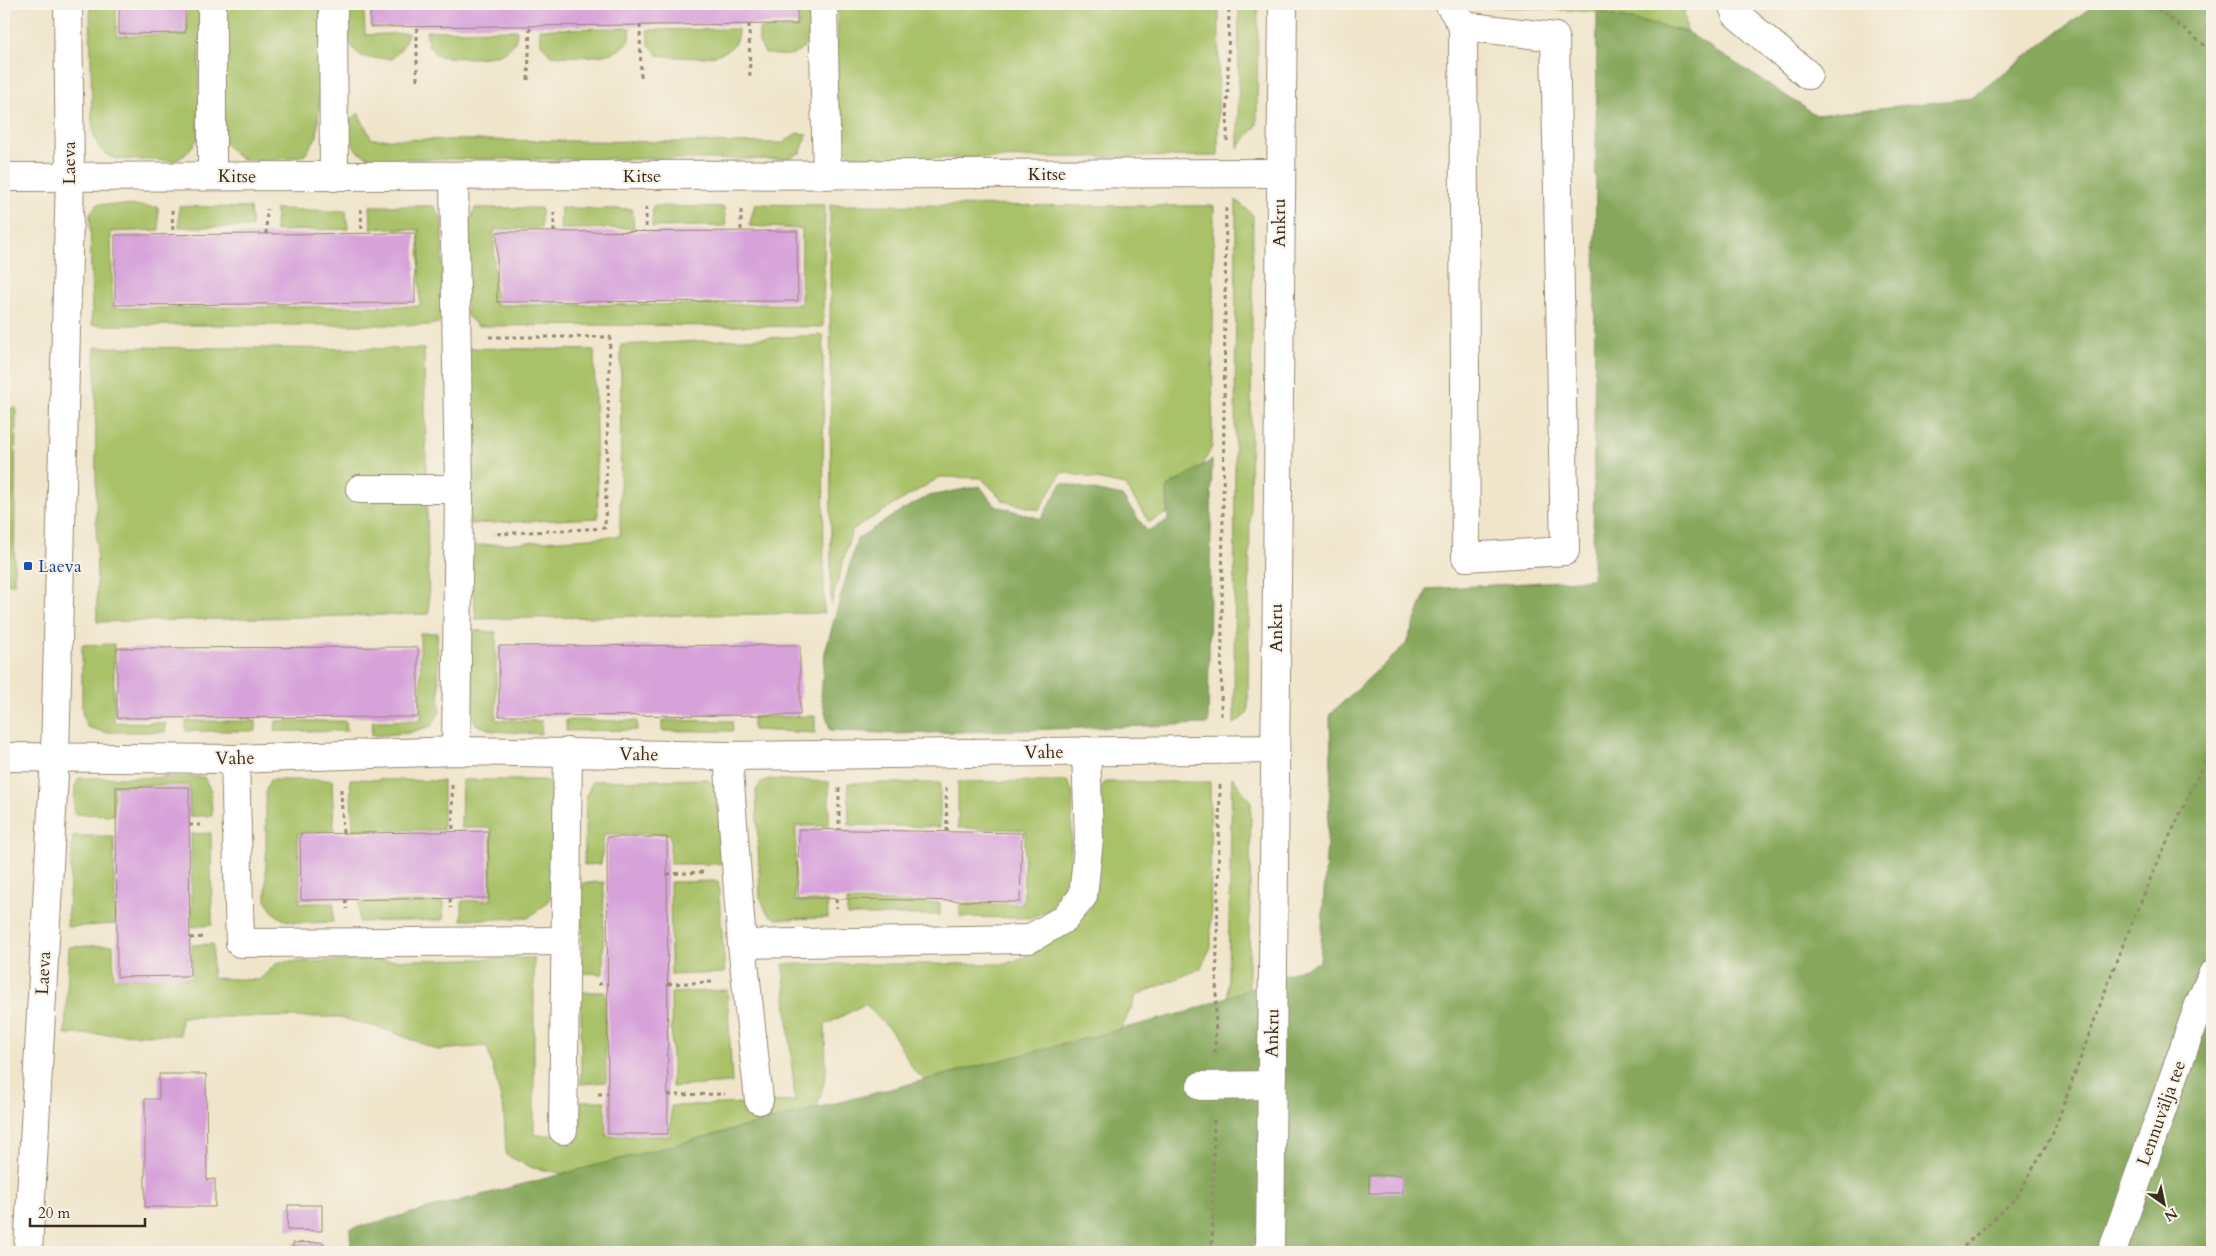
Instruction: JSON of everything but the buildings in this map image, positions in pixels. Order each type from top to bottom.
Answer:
[{"type":"street","name":"Laeva","points":[[28,1252],[54,756],[70,176],[68,4]]},
{"type":"street","points":[[212,4],[212,175]]},
{"type":"street","points":[[333,4],[334,176]]},
{"type":"street","points":[[823,4],[827,175]]},
{"type":"street","name":"Ankru","points":[[1270,1252],[1283,4]]},
{"type":"street","points":[[1732,4],[1736,14],[1808,75]]},
{"type":"street","points":[[1456,15],[1554,37],[1565,551],[1466,557],[1456,15]]},
{"type":"street","name":"Kitse","points":[[4,177],[212,175],[454,177],[1280,174]]},
{"type":"street","points":[[454,177],[459,488],[456,751]]},
{"type":"street","points":[[360,489],[459,488]]},
{"type":"street","name":"Vahe","points":[[4,757],[235,759],[456,751],[728,756],[1275,749]]},
{"type":"street","points":[[742,944],[1029,939],[1064,919],[1083,896],[1089,839],[1086,751]]},
{"type":"street","points":[[563,1130],[568,752]]},
{"type":"street","points":[[728,756],[742,944],[758,1097]]},
{"type":"street","points":[[235,759],[240,943],[565,941]]},
{"type":"street","name":"Lennuvälja tee","points":[[2112,1252],[2199,1005],[2212,974]]},
{"type":"street","points":[[1208,1086],[1271,1085]]},
{"type":"path","points":[[1212,1252],[1208,1086],[1221,750],[1229,4]]},
{"type":"path","points":[[2151,4],[2212,51]]},
{"type":"path","points":[[749,24],[750,79]]},
{"type":"path","points":[[528,80],[530,25]]},
{"type":"path","points":[[640,25],[641,80]]},
{"type":"path","points":[[416,80],[417,26]]},
{"type":"path","points":[[646,198],[646,232]]},
{"type":"path","points":[[266,234],[267,200]]},
{"type":"path","points":[[361,200],[362,234]]},
{"type":"path","points":[[740,205],[741,231]]},
{"type":"path","points":[[554,207],[554,232]]},
{"type":"path","points":[[172,209],[173,234]]},
{"type":"path","points":[[456,337],[610,337],[605,528],[458,536]]},
{"type":"path","points":[[1958,1252],[2016,1198],[2053,1133],[2121,950],[2158,861],[2212,746]]},
{"type":"path","points":[[838,782],[839,830]]},
{"type":"path","points":[[946,782],[948,832]]},
{"type":"path","points":[[452,783],[453,832]]},
{"type":"path","points":[[341,784],[343,834]]},
{"type":"path","points":[[668,984],[746,981]]},
{"type":"path","points":[[668,1095],[758,1097]]},
{"type":"green space","points":[[90,4],[116,4],[117,36],[187,34],[187,4],[200,4],[198,139],[185,155],[175,161],[117,159],[105,153],[98,145],[92,121]]},
{"type":"green space","points":[[222,4],[321,4],[321,81],[317,136],[305,155],[272,160],[245,159],[235,154],[223,141]]},
{"type":"green space","points":[[346,4],[364,4],[365,35],[408,33],[404,45],[392,59],[368,58],[354,50],[348,36]]},
{"type":"green space","points":[[799,4],[811,4],[810,28],[805,46],[791,55],[765,53],[759,42],[759,29],[799,28]]},
{"type":"green space","points":[[838,4],[1219,4],[1218,156],[864,159],[851,156],[841,147],[837,121]]},
{"type":"green space","points":[[1239,4],[1258,4],[1257,125],[1238,148]]},
{"type":"green space","points":[[1450,4],[1683,4],[1687,32],[1597,12]]},
{"type":"green space","points":[[2095,4],[2212,4],[2212,1252],[351,1252],[350,1229],[1187,1012],[1320,962],[1331,770],[1330,714],[1406,644],[1427,589],[1593,579],[1597,12],[1687,32],[1816,115],[1971,98]]},
{"type":"green space","points":[[630,28],[629,39],[623,47],[613,52],[586,57],[550,55],[541,43],[539,29]]},
{"type":"green space","points":[[738,29],[736,41],[730,49],[708,57],[694,58],[658,55],[649,44],[647,30]]},
{"type":"green space","points":[[517,30],[515,41],[509,49],[499,54],[473,58],[437,56],[428,45],[426,31]]},
{"type":"green space","points":[[358,113],[372,139],[783,143],[797,133],[807,134],[801,152],[787,159],[373,159],[358,152],[347,136],[349,122]]},
{"type":"green space","points":[[1236,200],[1253,215],[1248,713],[1234,724]]},
{"type":"green space","points":[[98,204],[158,207],[159,230],[111,232],[113,308],[420,306],[419,230],[371,228],[370,206],[434,206],[442,219],[443,322],[429,325],[92,325],[90,213]]},
{"type":"green space","points":[[755,204],[825,205],[823,327],[478,326],[466,315],[470,221],[475,208],[541,208],[541,228],[494,230],[495,305],[801,304],[802,229],[749,226]]},
{"type":"green space","points":[[830,205],[1214,206],[1212,447],[1180,507],[1149,522],[1125,485],[1062,472],[1039,510],[1004,501],[981,478],[940,477],[852,530],[831,605]]},
{"type":"green space","points":[[179,206],[250,208],[252,227],[179,227]]},
{"type":"green space","points":[[653,206],[724,207],[726,226],[652,227]]},
{"type":"green space","points":[[561,208],[632,209],[634,228],[560,229]]},
{"type":"green space","points":[[276,209],[346,211],[348,229],[275,231]]},
{"type":"green space","points":[[823,335],[824,613],[476,619],[469,546],[620,536],[621,345]]},
{"type":"green space","points":[[95,347],[424,349],[429,614],[97,622]]},
{"type":"green space","points":[[468,348],[594,350],[598,518],[470,524]]},
{"type":"green space","points":[[16,408],[14,584],[4,583],[4,409]]},
{"type":"green space","points":[[1212,460],[1208,724],[897,734],[830,730],[821,696],[825,652],[857,539],[902,510],[929,496],[980,486],[994,505],[1041,519],[1062,483],[1122,496],[1147,531],[1168,521],[1167,487]]},
{"type":"green space","points":[[470,630],[496,632],[496,720],[542,721],[541,734],[493,731],[476,724],[470,712]]},
{"type":"green space","points":[[420,633],[437,633],[440,712],[431,726],[408,733],[371,736],[373,721],[421,720]]},
{"type":"green space","points":[[114,644],[114,722],[165,723],[165,732],[104,732],[87,727],[82,712],[82,645]]},
{"type":"green space","points":[[815,716],[815,733],[753,730],[753,717]]},
{"type":"green space","points":[[566,720],[637,721],[637,730],[566,731]]},
{"type":"green space","points":[[662,720],[732,721],[733,731],[662,731]]},
{"type":"green space","points":[[186,721],[256,721],[256,731],[186,731]]},
{"type":"green space","points":[[276,721],[346,721],[347,731],[275,731]]},
{"type":"green space","points":[[204,777],[211,791],[212,816],[190,816],[189,785],[114,786],[114,815],[74,814],[75,786],[79,778]]},
{"type":"green space","points":[[1232,777],[1251,802],[1248,1055],[1226,1069]]},
{"type":"green space","points":[[350,779],[443,781],[443,830],[353,830]]},
{"type":"green space","points":[[707,779],[715,786],[718,799],[721,864],[670,864],[670,834],[604,834],[601,864],[584,865],[586,796],[593,781]]},
{"type":"green space","points":[[768,779],[829,782],[829,826],[796,826],[795,901],[827,901],[828,918],[776,919],[767,913],[760,897],[756,790],[761,783]]},
{"type":"green space","points":[[270,780],[332,780],[334,830],[298,833],[300,903],[334,903],[333,922],[304,923],[286,920],[271,910],[266,900],[266,790]]},
{"type":"green space","points":[[462,780],[546,780],[554,792],[552,895],[545,905],[528,918],[462,920],[462,901],[491,900],[491,828],[461,828]]},
{"type":"green space","points":[[1067,781],[1073,792],[1070,880],[1066,895],[1052,908],[1031,918],[960,917],[960,904],[1023,904],[1025,830],[958,828],[958,782]]},
{"type":"green space","points":[[1105,782],[1210,782],[1211,947],[1200,969],[1137,995],[1105,1064],[948,1097],[915,1072],[892,1032],[865,1004],[825,1025],[826,1075],[809,1138],[610,1182],[533,1168],[506,1155],[504,1111],[487,1046],[438,1050],[387,1030],[337,1017],[181,1017],[180,1035],[65,1034],[69,947],[113,945],[114,978],[192,978],[192,945],[213,944],[212,978],[259,980],[278,962],[534,958],[534,1135],[581,1135],[581,1101],[605,1101],[606,1136],[670,1136],[671,1106],[795,1101],[783,964],[1005,964],[1024,957],[1057,938],[1091,907],[1099,877],[1099,790]]},
{"type":"green space","points":[[848,783],[940,783],[940,827],[849,825]]},
{"type":"green space","points":[[211,833],[212,925],[192,927],[191,834]]},
{"type":"green space","points":[[73,836],[114,836],[115,924],[67,927]]},
{"type":"green space","points":[[718,881],[725,973],[671,975],[670,882]]},
{"type":"green space","points":[[604,882],[603,974],[582,973],[582,883]]},
{"type":"green space","points":[[847,901],[940,903],[940,915],[847,915]]},
{"type":"green space","points":[[359,902],[444,902],[443,920],[359,922]]},
{"type":"green space","points":[[727,990],[732,1083],[672,1087],[671,993]]},
{"type":"green space","points":[[581,992],[605,992],[606,1082],[581,1084]]},
{"type":"place","name":"Laeva","points":[[28,566]]}]
